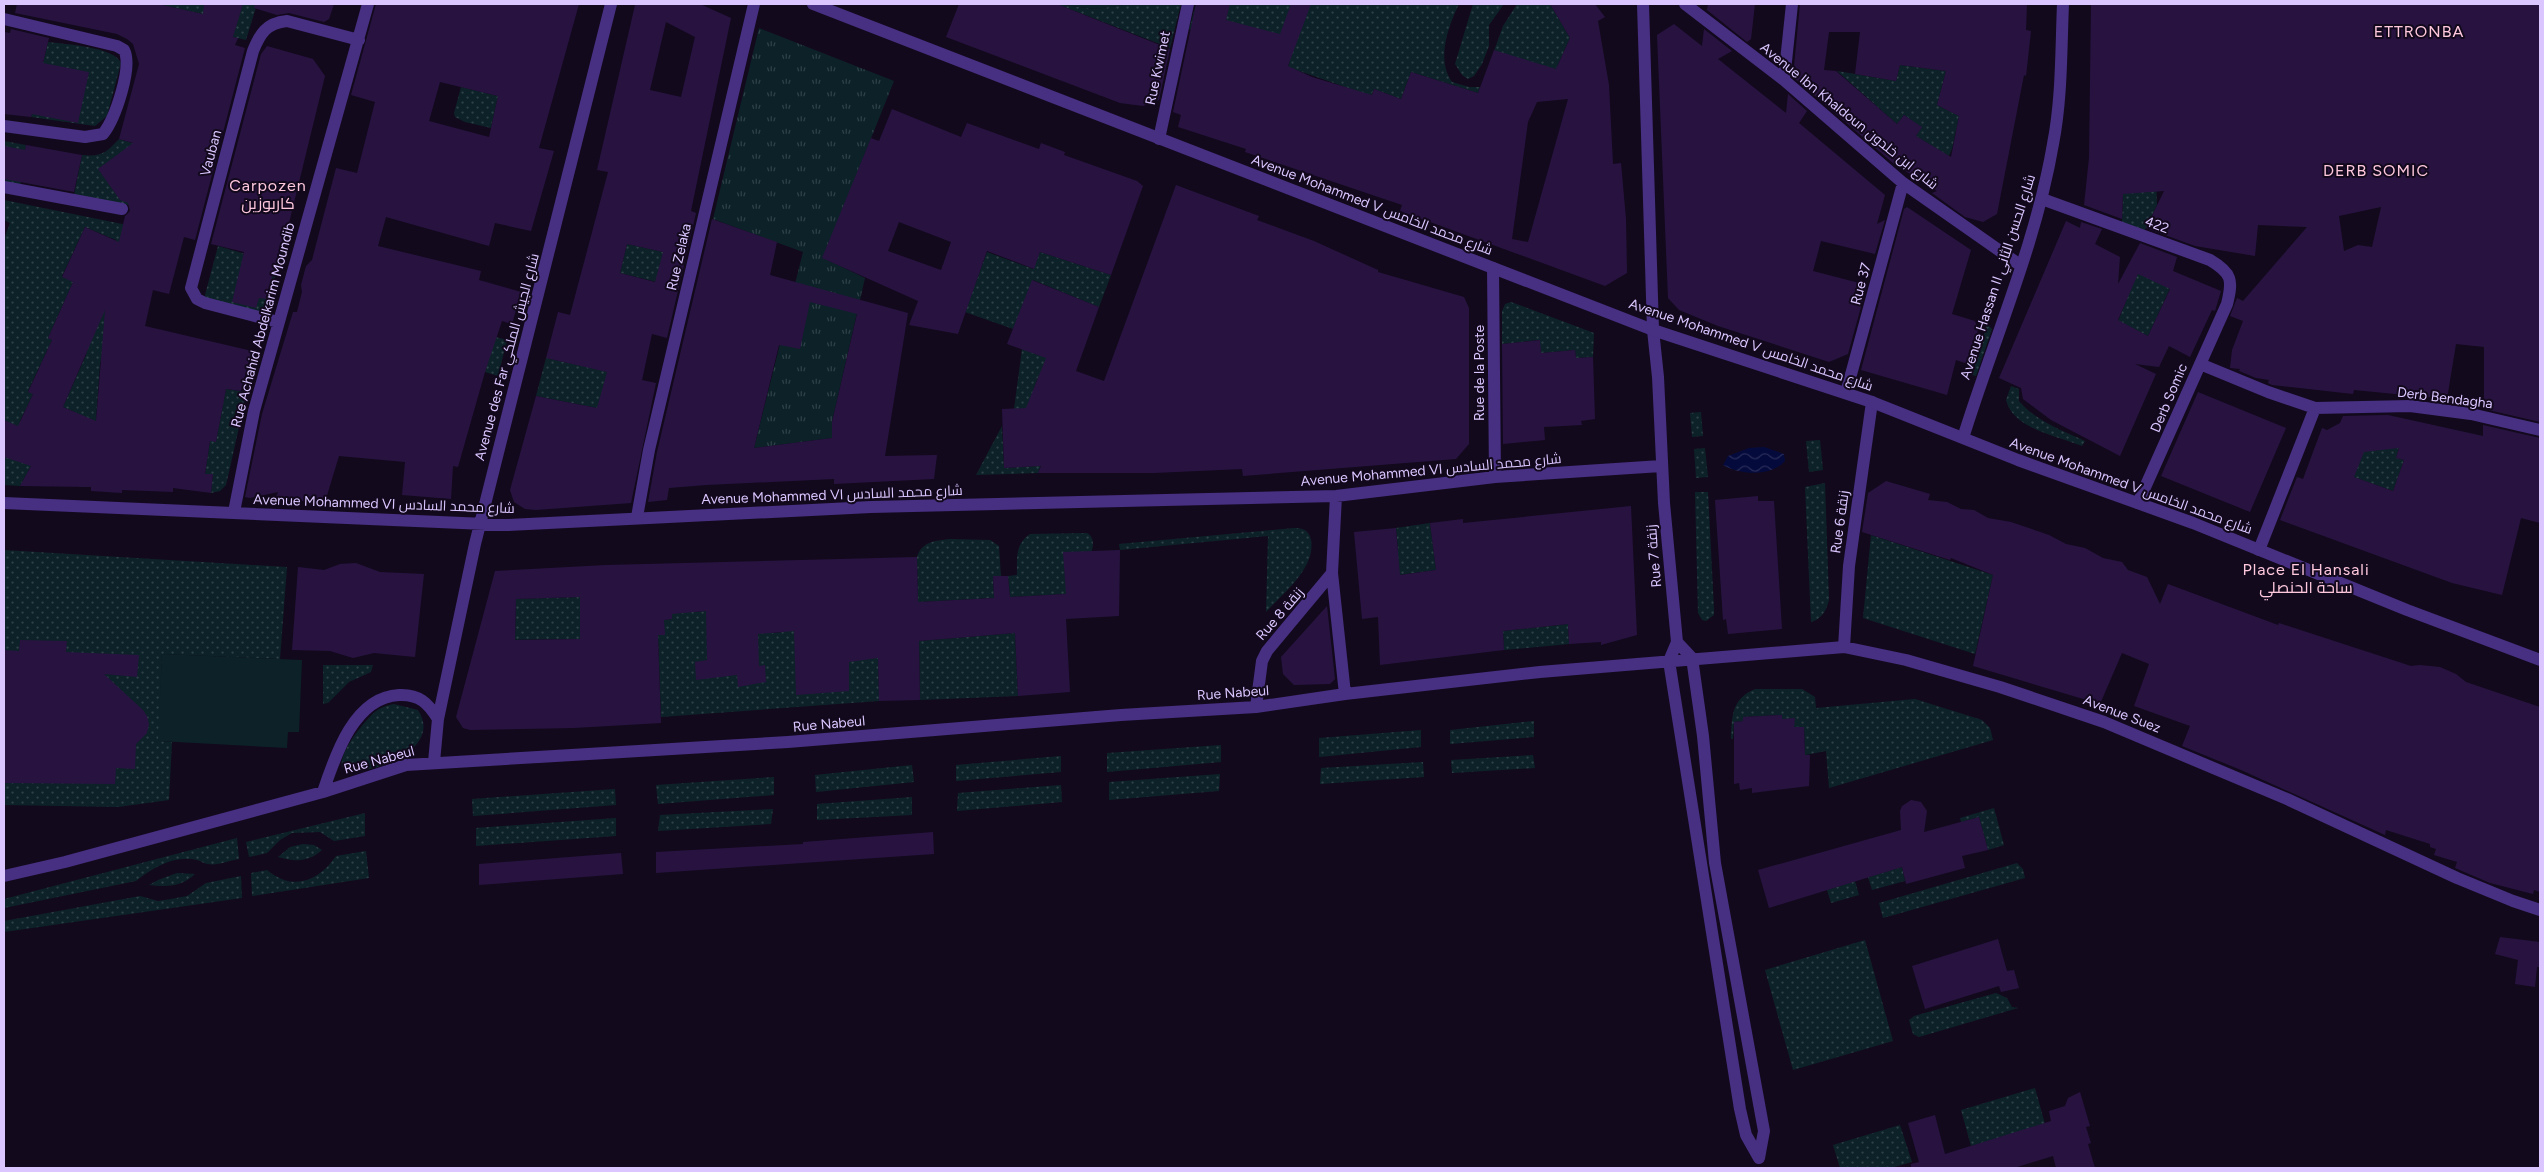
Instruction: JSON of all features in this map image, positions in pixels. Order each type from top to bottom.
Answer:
[{"type":"street","name":"Rue Achahid Abdelkarim Moundib","points":[[234,512],[247,444],[278,322],[368,4]]},
{"type":"street","name":"Avenue des Far شارع الجيش الملكي","points":[[434,762],[438,719],[480,524],[612,4]]},
{"type":"street","name":"Rue Zelaka","points":[[638,517],[649,450],[754,4]]},
{"type":"street","name":"Avenue Mohammed V شارع محمد الخامس","points":[[813,4],[1159,140],[1653,330],[1872,402],[2138,503],[2407,610],[2540,660]]},
{"type":"street","name":"Rue Kwimet","points":[[1159,140],[1188,4]]},
{"type":"street","name":"Rue 7 زنقة","points":[[1643,4],[1653,330],[1658,377],[1661,466],[1677,642]]},
{"type":"street","name":"Avenue Ibn Khaldoun شارع ابن خلدون","points":[[1685,4],[1784,80],[1903,183],[2020,265]]},
{"type":"street","points":[[1784,80],[1792,4]]},
{"type":"street","name":"Avenue Hassan II شارع الحسن الثاني","points":[[1963,438],[2042,199],[2054,142],[2060,85],[2062,4]]},
{"type":"street","points":[[4,19],[117,46],[124,50],[127,64],[113,118],[104,134],[85,137],[4,126]]},
{"type":"street","name":"Vauban","points":[[278,322],[205,303],[196,299],[191,288],[253,51],[263,30],[278,22],[287,21],[359,40]]},
{"type":"street","name":"Rue 37","points":[[1846,393],[1903,183]]},
{"type":"street","points":[[4,187],[122,209]]},
{"type":"street","name":"422","points":[[2042,199],[2218,265],[2228,273],[2232,284],[2227,304]]},
{"type":"street","name":"Rue de la Poste","points":[[1493,268],[1494,477]]},
{"type":"street","name":"Derb Somic","points":[[2138,503],[2227,304]]},
{"type":"street","points":[[2200,364],[2268,392],[2315,408],[2259,550]]},
{"type":"street","name":"Rue 6 زنقة","points":[[1844,647],[1849,566],[1872,402]]},
{"type":"street","name":"Derb Bendagha","points":[[2315,408],[2410,406],[2471,414],[2540,430]]},
{"type":"street","name":"Avenue Mohammed VI شارع محمد السادس","points":[[4,502],[508,525],[638,517],[871,507],[1336,496],[1494,477],[1661,466]]},
{"type":"street","points":[[1336,496],[1332,573],[1345,694]]},
{"type":"street","name":"Rue 8 زنقة","points":[[1256,707],[1257,686],[1262,661],[1267,651],[1332,573]]},
{"type":"street","points":[[1677,642],[1692,658],[1721,893],[1764,1132],[1759,1158],[1746,1135],[1740,1109],[1669,661],[1677,642]]},
{"type":"street","name":"Avenue Suez","points":[[1669,661],[1844,647],[1906,660],[2000,687],[2104,722],[2287,799],[2457,878],[2513,902],[2540,910]]},
{"type":"street","name":"Rue Nabeul","points":[[4,876],[65,862],[323,792],[406,765],[788,742],[1121,715],[1256,707],[1345,694],[1540,672],[1669,661]]},
{"type":"street","points":[[323,792],[339,748],[354,724],[374,702],[390,695],[408,694],[421,698],[431,707],[438,719]]},
{"type":"street","points":[[1691,807],[1709,804]]},
{"type":"street","points":[[1705,895],[1721,893]]},
{"type":"green space","points":[[158,4],[257,4],[246,40],[233,37],[207,15]]},
{"type":"green space","points":[[1057,4],[1094,9],[1132,4],[1181,4],[1170,48]]},
{"type":"green space","points":[[1058,4],[1132,4],[1094,9]]},
{"type":"green space","points":[[1196,4],[1459,4],[1445,43],[1444,53],[1447,73],[1452,82],[1469,87],[1480,87],[1478,93],[1411,72],[1401,99],[1374,89],[1371,96],[1288,67],[1290,60],[1189,29]]},
{"type":"green space","points":[[1473,4],[1504,4],[1489,25],[1489,46],[1482,64],[1474,76],[1468,79],[1462,75],[1455,64]]},
{"type":"green space","points":[[1517,4],[1550,4],[1570,38],[1555,71],[1494,51],[1503,26]]},
{"type":"green space","points":[[759,28],[894,81],[823,258],[865,278],[832,422],[832,438],[754,448],[803,252],[713,219]]},
{"type":"green space","points":[[48,42],[77,45],[99,50],[109,53],[121,63],[107,116],[95,126],[31,117]]},
{"type":"green space","points":[[1900,65],[1946,71],[1937,105],[1959,116],[1949,156],[1916,136],[1921,127],[1904,115],[1897,124],[1837,71],[1896,81]]},
{"type":"green space","points":[[461,87],[498,96],[491,128],[465,122],[455,117],[454,113]]},
{"type":"green space","points":[[119,139],[157,151],[150,209],[74,195],[82,155],[99,155]]},
{"type":"green space","points":[[4,141],[26,145],[20,187],[4,184]]},
{"type":"green space","points":[[2156,175],[2157,205],[2145,230],[2122,223],[2123,194]]},
{"type":"green space","points":[[4,200],[132,226],[100,364],[91,487],[79,487],[80,466],[75,412],[63,407],[86,355],[94,291],[116,240],[85,227],[62,276],[73,282],[48,338],[52,340],[28,391],[33,394],[20,421],[31,466],[20,486],[4,485],[4,433],[8,422],[4,420],[4,239],[10,223],[4,220]]},
{"type":"green space","points":[[627,244],[663,252],[665,284],[620,273]]},
{"type":"green space","points":[[218,246],[279,264],[265,313],[206,299],[205,295]]},
{"type":"green space","points":[[987,252],[1033,269],[1040,252],[1111,275],[1099,307],[1033,280],[1013,329],[965,312]]},
{"type":"green space","points":[[2135,254],[2177,273],[2148,336],[2118,321],[2127,299],[2116,293]]},
{"type":"green space","points":[[1511,302],[1594,333],[1593,357],[1576,358],[1575,350],[1541,353],[1539,340],[1502,344],[1502,311],[1505,304]]},
{"type":"green space","points":[[423,318],[507,340],[498,376],[485,372]]},
{"type":"green space","points":[[1987,324],[1992,329],[1976,376],[1972,375]]},
{"type":"green space","points":[[1053,339],[1044,379],[1038,377],[1033,391],[1063,406],[1038,473],[976,475],[1002,426],[1004,468],[1037,466],[1014,409],[1022,349]]},
{"type":"green space","points":[[546,358],[614,373],[597,408],[536,396]]},
{"type":"green space","points":[[2011,386],[2019,389],[2019,401],[2033,414],[2049,424],[2085,441],[2082,446],[2049,435],[2017,418],[2010,410],[2006,400]]},
{"type":"green space","points":[[226,389],[247,392],[226,485],[220,491],[211,493],[213,475],[205,474],[210,441],[216,441]]},
{"type":"green space","points":[[1701,412],[1703,436],[1692,437],[1690,413]]},
{"type":"green space","points":[[1820,440],[1823,470],[1809,472],[1806,441]]},
{"type":"green space","points":[[2367,444],[2399,448],[2396,458],[2404,460],[2393,491],[2345,474]]},
{"type":"green space","points":[[1705,448],[1708,477],[1696,478],[1694,449]]},
{"type":"green space","points":[[1825,483],[1829,600],[1823,614],[1811,622],[1805,487]]},
{"type":"green space","points":[[1695,492],[1708,492],[1714,615],[1706,621],[1702,620],[1698,613]]},
{"type":"green space","points":[[1430,523],[1436,570],[1391,576],[1398,549],[1396,528]]},
{"type":"green space","points":[[1294,528],[1305,530],[1309,534],[1311,550],[1308,561],[1289,589],[1266,612],[1268,536],[1120,550],[1119,544]]},
{"type":"green space","points":[[1087,533],[1092,538],[1091,554],[1066,594],[1010,597],[1008,576],[1017,575],[1019,547],[1025,538],[1030,534]]},
{"type":"green space","points":[[1871,535],[1993,575],[1975,654],[1863,618]]},
{"type":"green space","points":[[950,539],[990,540],[999,546],[1001,576],[993,576],[994,598],[918,602],[917,557],[919,552],[930,543]]},
{"type":"green space","points":[[4,550],[287,567],[280,659],[162,654],[159,741],[172,742],[169,800],[118,807],[4,805]]},
{"type":"green space","points":[[580,597],[580,639],[515,640],[516,599]]},
{"type":"green space","points":[[672,604],[695,612],[706,611],[772,633],[784,632],[784,620],[878,640],[879,701],[661,717],[658,635],[664,635],[664,620],[672,619]]},
{"type":"green space","points":[[1568,624],[1569,644],[1504,650],[1503,631]]},
{"type":"green space","points":[[1015,633],[1018,696],[920,700],[919,641]]},
{"type":"green space","points":[[162,654],[302,660],[299,732],[288,732],[287,748],[158,741]]},
{"type":"green space","points":[[323,665],[373,665],[371,672],[349,682],[328,703],[323,704]]},
{"type":"green space","points":[[1755,689],[1802,689],[1815,697],[1816,708],[1915,699],[1982,720],[1990,728],[1993,740],[1829,788],[1826,751],[1805,755],[1804,727],[1794,727],[1794,719],[1782,719],[1782,715],[1743,717],[1743,721],[1734,722],[1733,739],[1731,739],[1734,710],[1737,703],[1747,693]]},
{"type":"green space","points":[[394,704],[418,710],[423,725],[420,739],[411,750],[397,760],[365,770],[351,770],[342,767],[344,754],[359,729],[376,711]]},
{"type":"green space","points":[[1534,721],[1534,737],[1450,744],[1450,730]]},
{"type":"green space","points":[[1421,730],[1421,747],[1319,757],[1319,738]]},
{"type":"green space","points":[[1221,745],[1221,762],[1107,772],[1107,753]]},
{"type":"green space","points":[[1533,755],[1535,768],[1452,773],[1451,760]]},
{"type":"green space","points":[[1061,756],[1061,772],[956,781],[956,765]]},
{"type":"green space","points":[[1423,762],[1424,777],[1320,784],[1321,768]]},
{"type":"green space","points":[[912,765],[914,782],[816,792],[815,775]]},
{"type":"green space","points":[[1220,774],[1219,791],[1109,800],[1109,782]]},
{"type":"green space","points":[[774,777],[774,795],[658,804],[656,785]]},
{"type":"green space","points":[[1061,785],[1062,802],[957,811],[958,793]]},
{"type":"green space","points":[[615,789],[616,805],[473,816],[472,799]]},
{"type":"green space","points":[[912,797],[912,815],[817,820],[817,804]]},
{"type":"green space","points":[[1994,808],[2004,845],[1988,850],[1979,817],[1961,822],[1960,818]]},
{"type":"green space","points":[[773,809],[771,824],[658,831],[660,815]]},
{"type":"green space","points":[[365,813],[365,836],[334,841],[320,832],[292,833],[280,840],[267,853],[249,857],[246,842]]},
{"type":"green space","points":[[616,818],[616,836],[476,846],[476,828]]},
{"type":"green space","points":[[237,838],[239,859],[220,864],[206,864],[197,860],[180,859],[157,867],[136,881],[4,908],[4,899]]},
{"type":"green space","points":[[303,844],[314,845],[322,850],[312,857],[302,860],[278,857],[290,847]]},
{"type":"green space","points":[[366,851],[369,878],[252,896],[251,873],[267,870],[286,881],[305,881],[322,872],[336,856]]},
{"type":"green space","points":[[2017,863],[2023,869],[2025,878],[1883,918],[1879,903]]},
{"type":"green space","points":[[1902,867],[1905,881],[1872,890],[1868,877]]},
{"type":"green space","points":[[177,873],[195,874],[179,884],[149,885],[158,880]]},
{"type":"green space","points":[[241,876],[242,898],[4,932],[4,921],[140,896],[158,901],[187,896],[206,883]]},
{"type":"green space","points":[[1855,881],[1859,895],[1831,903],[1827,890]]},
{"type":"green space","points":[[1865,940],[1893,1041],[1793,1070],[1765,970]]},
{"type":"green space","points":[[1996,993],[2007,998],[2012,1007],[2018,1008],[1919,1037],[1913,1034],[1909,1020],[1914,1016]]},
{"type":"green space","points":[[2035,1088],[2045,1124],[1971,1146],[1961,1110]]},
{"type":"green space","points":[[1900,1125],[1912,1162],[1891,1168],[1840,1168],[1833,1145]]},
{"type":"water","points":[[1764,447],[1784,454],[1785,461],[1772,470],[1755,473],[1738,471],[1723,465],[1728,456],[1749,448]]},
{"type":"building","points":[[17,4],[158,4],[203,14],[204,4],[243,4],[233,37],[238,38],[235,45],[245,48],[195,240],[184,237],[169,294],[153,290],[145,326],[252,351],[241,391],[226,389],[216,442],[210,441],[205,474],[213,474],[211,493],[173,488],[173,492],[122,490],[122,493],[91,491],[91,487],[20,486],[31,466],[4,457],[4,420],[18,426],[33,394],[28,392],[52,340],[48,338],[73,282],[62,277],[85,227],[119,242],[125,216],[130,211],[128,203],[120,200],[98,169],[133,143],[119,139],[139,64],[133,44],[117,34],[15,13]],"holes":[[[105,310],[96,421],[63,407]]]},
{"type":"building","points":[[255,4],[334,4],[329,19],[324,22],[289,13],[277,15],[254,8]]},
{"type":"building","points":[[376,4],[579,4],[539,148],[554,151],[531,231],[495,223],[489,246],[386,217],[378,246],[481,271],[479,280],[521,292],[512,324],[502,321],[485,372],[458,467],[453,466],[451,499],[402,495],[405,462],[339,456],[325,502],[275,500],[278,492],[250,498],[245,497],[262,414],[293,312],[297,312],[306,266],[312,260],[336,168],[357,173],[375,102],[351,95]],"holes":[[[440,82],[498,96],[489,137],[429,121]]]},
{"type":"building","points":[[632,4],[700,4],[731,18],[691,211],[696,213],[667,338],[652,334],[642,380],[656,383],[631,503],[536,510],[525,509],[514,502],[510,490],[536,396],[597,408],[607,372],[546,358],[558,312],[570,315],[608,172],[597,170],[635,5]],"holes":[[[666,22],[695,37],[681,97],[650,90]],[[627,244],[663,252],[655,282],[620,273]]]},
{"type":"building","points":[[959,4],[1057,4],[1170,49],[1159,100],[1143,106],[1120,103],[946,37]]},
{"type":"building","points":[[1196,4],[1230,4],[1226,20],[1280,34],[1291,4],[1311,4],[1288,66],[1312,77],[1372,95],[1374,89],[1401,99],[1411,72],[1478,93],[1494,50],[1556,69],[1570,38],[1550,4],[1595,4],[1605,17],[1598,21],[1609,85],[1613,164],[1621,163],[1626,219],[1627,273],[1605,286],[1400,211],[1402,205],[1245,152],[1246,149],[1178,127],[1181,115],[1173,112]],"holes":[[[1568,99],[1528,242],[1512,239],[1528,122],[1537,102]]]},
{"type":"building","points":[[1708,4],[1755,4],[1751,39],[1747,42],[1707,10]]},
{"type":"building","points":[[1800,4],[2027,4],[2026,30],[2031,31],[2026,76],[2024,75],[1997,214],[1983,222],[1965,217],[1932,193],[1937,191],[1894,164],[1793,77]],"holes":[[[1829,32],[1860,32],[1855,74],[1896,81],[1900,65],[1946,71],[1937,105],[1959,116],[1951,157],[1916,136],[1922,127],[1904,115],[1897,124],[1836,71],[1824,70]]]},
{"type":"building","points":[[2091,4],[2540,4],[2540,422],[2484,409],[2484,347],[2456,344],[2447,399],[2354,390],[2353,394],[2272,385],[2268,383],[2269,380],[2256,378],[2239,371],[2240,369],[2230,368],[2232,350],[2243,321],[2230,316],[2237,298],[2243,301],[2307,227],[2258,225],[2255,256],[2195,246],[2146,228],[2164,191],[2123,194],[2122,219],[2084,205],[2089,158]],"holes":[[[2381,207],[2372,247],[2358,245],[2344,251],[2339,216]]]},
{"type":"building","points":[[1674,24],[1702,46],[1704,29],[1732,51],[1718,59],[1786,113],[1788,94],[1807,111],[1799,123],[1885,195],[1877,224],[1885,220],[1875,254],[1821,241],[1813,271],[1867,285],[1848,354],[1829,362],[1718,326],[1679,310],[1668,298],[1657,35]]},
{"type":"building","points":[[11,29],[49,38],[43,63],[89,72],[78,123],[32,114],[31,117],[4,114],[4,32],[10,33]]},
{"type":"building","points":[[267,46],[313,59],[325,76],[279,264],[276,263],[266,299],[259,298],[256,308],[232,302],[244,252],[211,244],[261,54]]},
{"type":"building","points":[[892,109],[961,137],[967,123],[1039,149],[1041,143],[1065,152],[1064,155],[1137,181],[1143,186],[1111,275],[1040,252],[1034,269],[987,251],[958,334],[909,325],[918,301],[822,258],[871,138],[879,141]],"holes":[[[899,222],[951,242],[941,270],[888,251]]]},
{"type":"building","points":[[26,145],[82,155],[74,192],[4,179],[4,146],[25,150]]},
{"type":"building","points":[[1176,185],[1259,216],[1257,220],[1314,241],[1378,270],[1378,272],[1464,297],[1469,308],[1469,444],[1456,459],[1243,476],[1242,469],[1154,473],[1038,473],[1041,466],[1004,468],[1002,409],[1026,408],[1046,358],[1007,344],[1032,280],[1099,307],[1076,371],[1104,381]]},
{"type":"building","points":[[1907,207],[1971,250],[1952,314],[1975,321],[1978,330],[1968,364],[1956,360],[1947,395],[1861,370],[1904,209]]},
{"type":"building","points":[[712,219],[777,242],[770,275],[908,313],[885,456],[937,455],[934,479],[834,484],[834,479],[706,485],[669,488],[667,500],[648,502],[657,452]],"holes":[[[810,302],[857,314],[832,422],[832,438],[754,448],[779,345],[800,349]]]},
{"type":"building","points":[[2066,221],[2080,228],[2081,222],[2102,229],[2095,244],[2120,257],[2118,284],[2140,243],[2177,257],[2173,271],[2221,291],[2215,311],[2212,310],[2190,357],[2169,346],[2159,367],[2135,364],[2156,374],[2120,456],[2051,420],[2023,399],[2021,388],[1999,378]],"holes":[[[2138,274],[2170,289],[2148,336],[2118,320]]]},
{"type":"building","points":[[1540,340],[1541,353],[1575,350],[1576,358],[1593,357],[1595,419],[1581,421],[1582,425],[1544,427],[1545,440],[1503,444],[1502,344]]},
{"type":"building","points":[[2198,392],[2286,428],[2250,512],[2161,476]]},
{"type":"building","points":[[2388,415],[2483,436],[2483,425],[2540,438],[2540,523],[2521,518],[2502,595],[2452,583],[2280,520],[2297,477],[2303,479],[2322,428],[2327,430],[2340,423],[2343,416]],"holes":[[[2399,448],[2396,458],[2404,460],[2393,491],[2354,477],[2364,452]]]},
{"type":"building","points":[[1886,481],[1930,494],[1928,500],[1947,502],[1961,509],[1974,510],[1988,518],[2011,522],[2049,535],[2066,544],[2085,548],[2103,558],[2122,562],[2128,570],[2147,577],[2160,604],[2168,584],[2278,625],[2279,623],[2411,666],[2440,667],[2456,674],[2466,682],[2540,707],[2540,892],[2534,890],[2533,894],[2490,883],[2455,868],[2457,862],[2434,855],[2436,849],[2430,847],[2430,844],[2386,830],[2385,835],[2241,770],[2182,746],[2190,726],[2134,706],[2149,664],[2122,653],[2100,704],[1973,666],[1993,575],[1951,558],[1950,560],[1862,532],[1868,493]]},
{"type":"building","points":[[1758,496],[1758,501],[1774,501],[1782,629],[1728,634],[1726,619],[1723,620],[1715,500]]},
{"type":"building","points":[[1631,506],[1637,635],[1601,645],[1601,642],[1569,644],[1568,624],[1503,631],[1504,650],[1380,665],[1378,617],[1362,619],[1354,532],[1396,528],[1400,575],[1436,570],[1430,523],[1463,519],[1463,523]]},
{"type":"building","points":[[1120,550],[1119,616],[1066,619],[1070,692],[1018,696],[1015,633],[919,641],[920,700],[879,701],[878,658],[849,662],[849,691],[796,695],[794,631],[758,634],[759,666],[765,665],[766,682],[738,687],[737,675],[696,680],[695,662],[707,660],[706,611],[672,614],[672,619],[664,620],[665,635],[658,635],[661,723],[574,728],[470,730],[463,728],[456,717],[495,571],[606,565],[917,557],[918,602],[994,598],[993,576],[1008,576],[1010,597],[1066,594],[1063,552]],"holes":[[[580,597],[580,639],[515,640],[516,599]]]},
{"type":"building","points":[[356,563],[380,572],[424,574],[415,657],[374,653],[353,658],[330,651],[292,650],[298,567],[324,570],[340,564]]},
{"type":"building","points":[[1327,606],[1335,679],[1330,684],[1294,685],[1283,674],[1281,657]]},
{"type":"building","points":[[20,640],[67,641],[66,652],[139,655],[137,677],[104,674],[147,716],[149,724],[147,733],[136,744],[135,769],[116,768],[115,784],[4,783],[4,650],[19,651]]},
{"type":"building","points":[[1782,715],[1782,719],[1795,718],[1794,727],[1804,727],[1805,755],[1810,755],[1809,786],[1752,793],[1752,788],[1740,790],[1739,783],[1734,784],[1734,722],[1743,721],[1743,717]]},
{"type":"building","points":[[1911,800],[1921,802],[1927,811],[1924,832],[1979,817],[1988,850],[1962,856],[1965,868],[1906,884],[1902,867],[1769,908],[1758,870],[1901,830],[1900,811],[1902,806]]},
{"type":"building","points":[[933,832],[934,854],[656,873],[656,852],[803,844],[803,842]]},
{"type":"building","points":[[621,853],[623,874],[479,885],[479,864]]},
{"type":"building","points":[[2500,937],[2540,942],[2540,967],[2537,967],[2535,987],[2515,984],[2518,960],[2495,954]]},
{"type":"building","points":[[1998,939],[2007,971],[2014,970],[2019,988],[2001,992],[1999,986],[1925,1009],[1912,966]]},
{"type":"building","points":[[2080,1092],[2090,1126],[2086,1127],[2091,1143],[2088,1144],[2095,1168],[2056,1168],[2053,1156],[2014,1168],[1911,1168],[1911,1164],[1919,1162],[1908,1123],[1935,1115],[1945,1154],[2051,1121],[2049,1111],[2065,1106],[2068,1098]]},
{"type":"district","name":"ETTRONBA","points":[[2419,31]]},
{"type":"district","name":"DERB SOMIC","points":[[2376,170]]},
{"type":"district","name":"Carpozen كاربوزين","points":[[268,194]]},
{"type":"district","name":"Place El Hansali ساحة الحنصلي","points":[[2306,578]]}]
